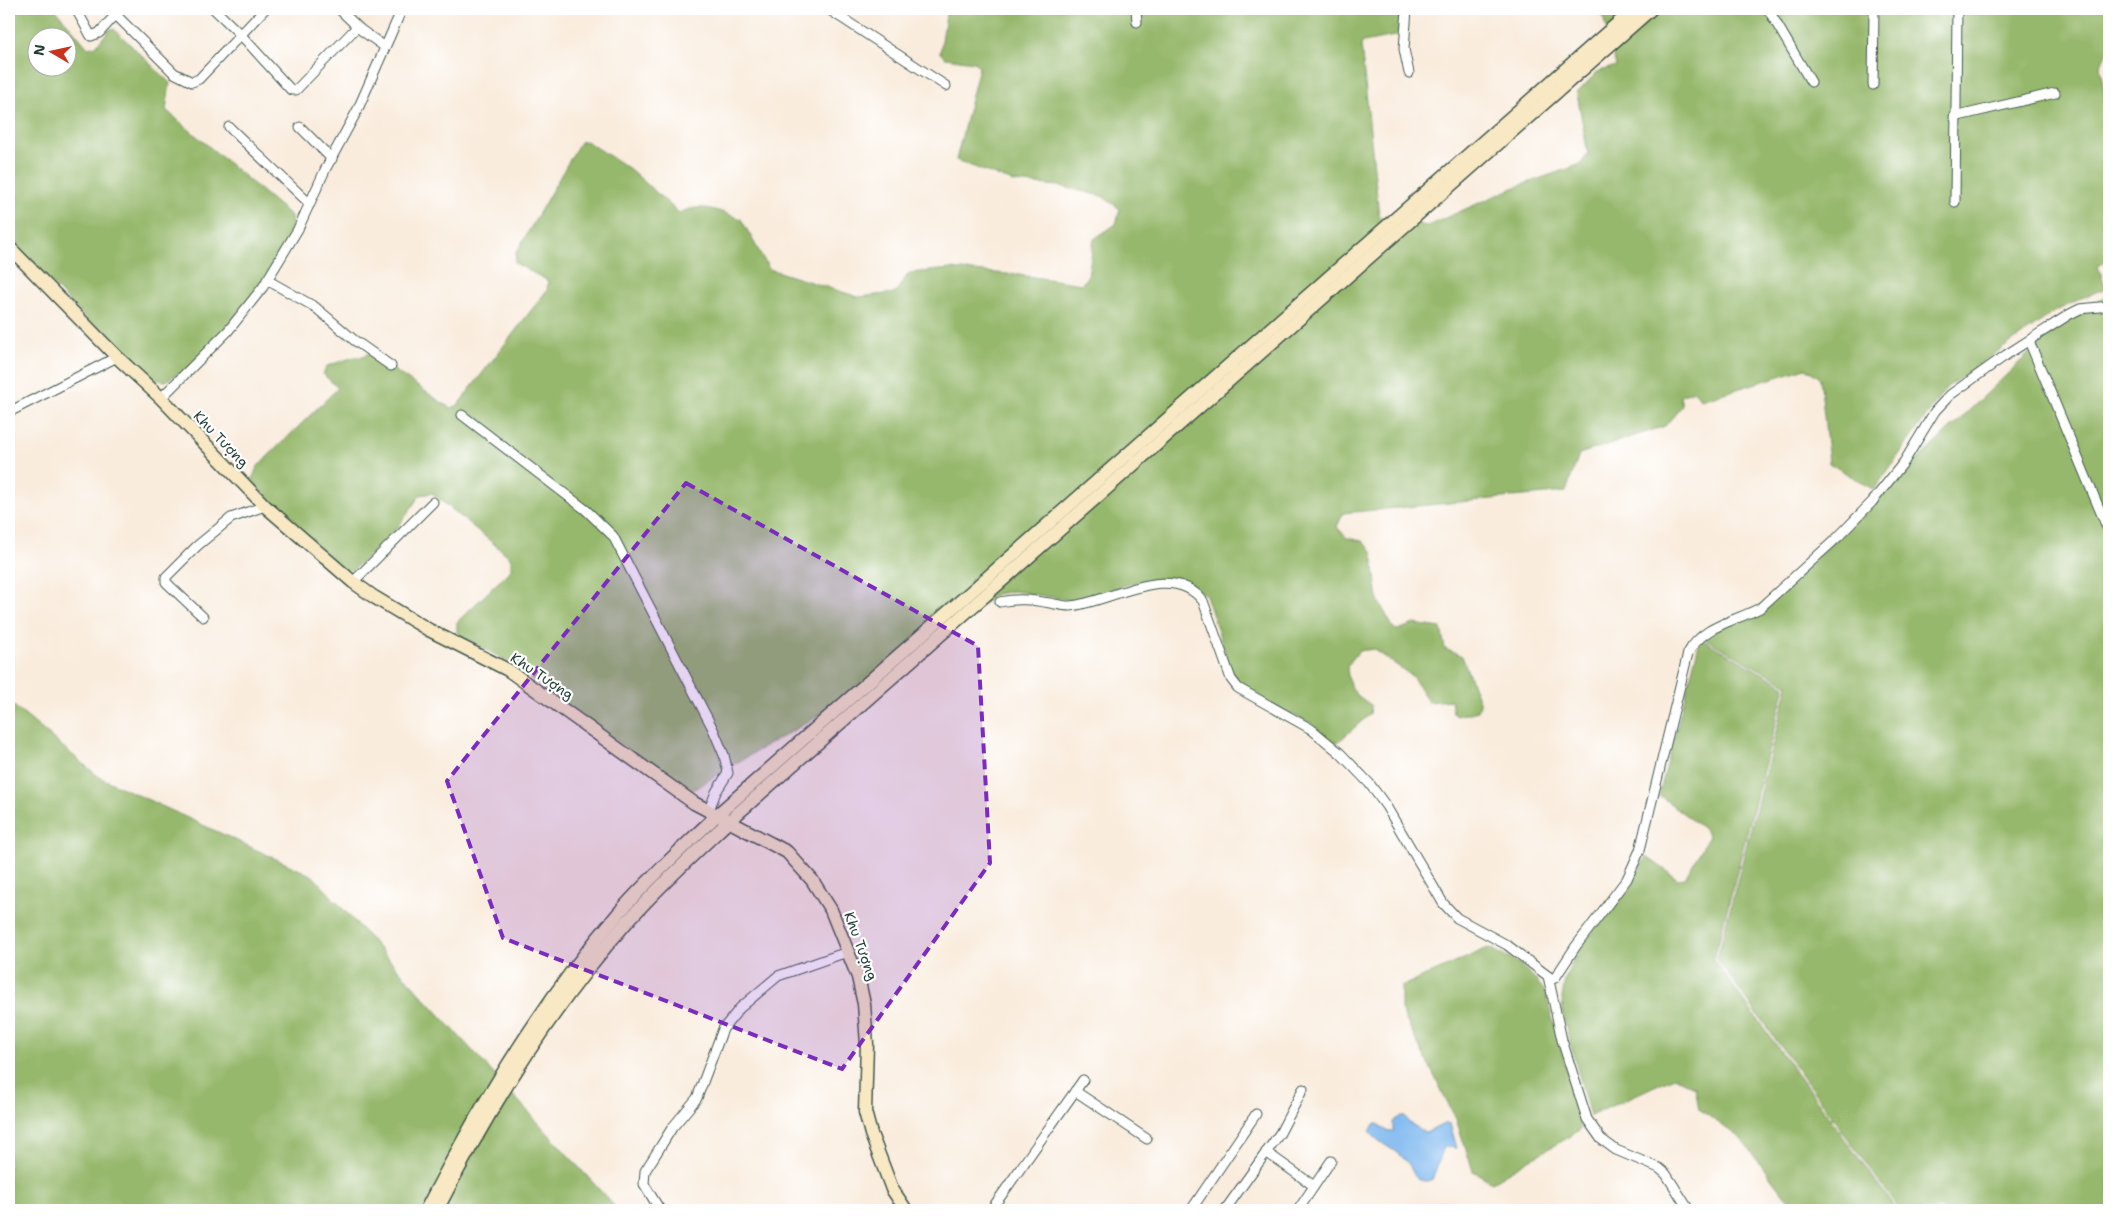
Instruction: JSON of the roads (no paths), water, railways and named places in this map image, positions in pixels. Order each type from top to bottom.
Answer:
[{"type":"main road","points":[[426,1210],[448,1166],[509,1062],[572,970],[618,913],[718,815],[1634,9]]},
{"type":"main road","points":[[436,1210],[517,1068],[580,978],[627,922],[667,880],[718,815],[1651,9]]},
{"type":"main road","name":"Khu Tượng","points":[[9,247],[117,357],[161,398],[265,506],[353,582],[374,597],[430,630],[508,670],[694,803],[787,852],[812,880],[831,910],[858,977],[864,1004],[867,1044],[865,1112],[892,1189],[906,1210]]},
{"type":"street","points":[[76,9],[91,36],[99,33],[118,12],[174,74],[192,82],[199,79],[265,9]]},
{"type":"street","points":[[214,9],[241,35],[291,90],[296,90],[357,26]]},
{"type":"street","points":[[339,9],[357,26],[385,47]]},
{"type":"street","points":[[161,398],[228,331],[267,280],[298,229],[357,111],[402,9]]},
{"type":"street","points":[[828,9],[946,86]]},
{"type":"street","points":[[1136,9],[1137,22]]},
{"type":"street","points":[[1407,9],[1404,49],[1409,73]]},
{"type":"street","points":[[1768,9],[1811,82]]},
{"type":"street","points":[[1873,85],[1874,9]]},
{"type":"street","points":[[1954,202],[1957,9]]},
{"type":"street","points":[[1954,118],[2054,93]]},
{"type":"street","points":[[229,127],[310,204]]},
{"type":"street","points":[[300,127],[332,158]]},
{"type":"street","points":[[267,280],[315,308],[354,340],[391,366]]},
{"type":"street","points":[[1000,602],[1028,599],[1068,606],[1124,591],[1161,584],[1185,587],[1196,593],[1205,607],[1230,679],[1238,688],[1311,729],[1340,753],[1369,783],[1386,806],[1443,903],[1457,918],[1506,945],[1552,979],[1555,978],[1576,946],[1627,879],[1640,850],[1688,653],[1700,636],[1715,626],[1745,617],[1772,600],[1872,502],[1904,462],[1925,425],[1950,395],[2029,340],[2080,310],[2109,306]]},
{"type":"street","points":[[2029,340],[2109,532]]},
{"type":"street","points":[[9,412],[117,357]]},
{"type":"street","points":[[462,415],[586,510],[613,536],[687,677],[724,755],[728,773],[716,792],[718,815]]},
{"type":"street","points":[[353,582],[433,502]]},
{"type":"street","points":[[203,617],[166,582],[166,577],[197,546],[232,518],[265,506]]},
{"type":"street","points":[[660,1210],[644,1184],[645,1171],[672,1128],[697,1098],[723,1029],[740,1008],[778,976],[847,952]]},
{"type":"street","points":[[1548,976],[1562,1040],[1587,1119],[1601,1140],[1616,1150],[1659,1168],[1670,1180],[1689,1210]]},
{"type":"street","points":[[991,1210],[1083,1080]]},
{"type":"street","points":[[1225,1210],[1292,1114],[1303,1089]]},
{"type":"street","points":[[1075,1091],[1147,1139]]},
{"type":"street","points":[[1191,1210],[1256,1114]]},
{"type":"street","points":[[1266,1152],[1314,1186]]},
{"type":"street","points":[[1298,1210],[1332,1161]]},
{"type":"water","points":[[1401,1116],[1405,1116],[1408,1122],[1426,1133],[1446,1123],[1450,1124],[1457,1148],[1444,1147],[1432,1180],[1422,1181],[1417,1178],[1403,1158],[1370,1132],[1374,1124],[1378,1124],[1388,1132],[1393,1131],[1393,1122]]}]
